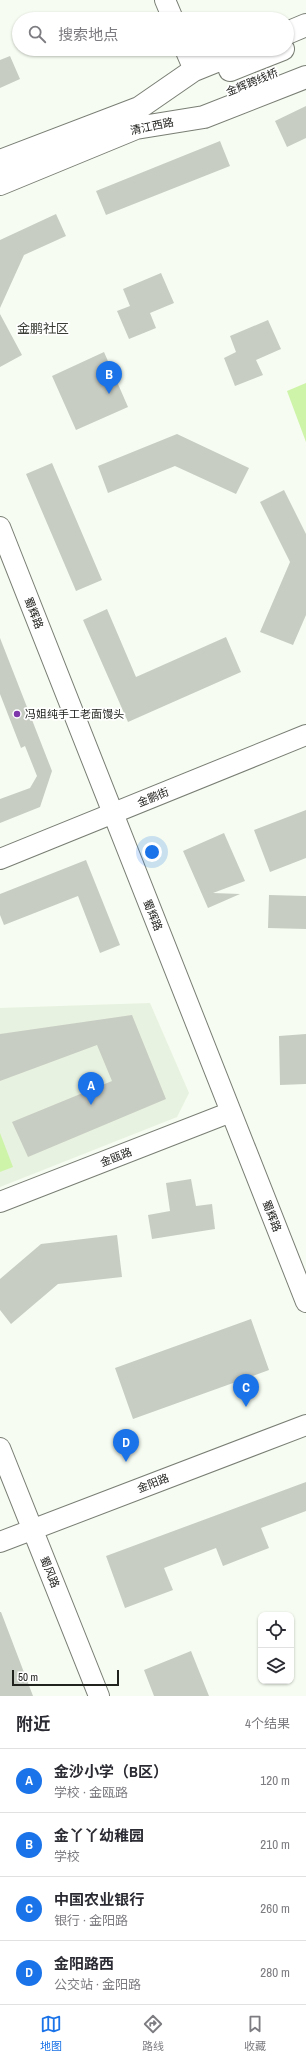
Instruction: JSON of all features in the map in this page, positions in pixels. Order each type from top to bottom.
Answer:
[{"type":"main road","points":[[294,30],[306,25]]},
{"type":"main road","points":[[294,44],[306,40]]},
{"type":"main road","points":[[137,118],[195,86],[236,56]]},
{"type":"main road","name":"金辉跨线桥","points":[[195,86],[266,56]]},
{"type":"main road","name":"金辉跨线桥","points":[[195,86],[306,61]]},
{"type":"main road","name":"清江西路","points":[[0,161],[137,118],[204,117],[306,77]]},
{"type":"main road","name":"清江西路","points":[[0,184],[137,118]]},
{"type":"street","points":[[165,0],[170,12]]},
{"type":"street","points":[[187,56],[195,86]]},
{"type":"street","name":"蜀辉路","points":[[0,527],[306,1302]]},
{"type":"street","name":"金鹏街","points":[[0,859],[306,735]]},
{"type":"street","name":"金瓯路","points":[[0,1202],[231,1112]]},
{"type":"street","name":"金阳路","points":[[0,1542],[306,1425]]},
{"type":"street","name":"蜀风路","points":[[0,1448],[99,1696]]},
{"type":"shaded area","points":[[150,1003],[189,1093],[177,1117],[0,1187],[0,1008]]},
{"type":"green space","points":[[306,383],[306,442],[287,391]]},
{"type":"green space","points":[[0,1133],[13,1167],[0,1172]]},
{"type":"building","points":[[10,56],[20,79],[0,88],[0,60]]},
{"type":"building","points":[[306,106],[306,138],[287,147],[275,121]]},
{"type":"building","points":[[220,141],[230,166],[106,215],[96,191]]},
{"type":"building","points":[[56,214],[66,236],[24,255],[0,308],[0,240]]},
{"type":"building","points":[[161,273],[174,303],[150,313],[156,328],[129,339],[117,311],[130,306],[123,289]]},
{"type":"building","points":[[0,314],[22,355],[0,367]]},
{"type":"building","points":[[268,320],[281,349],[256,360],[263,375],[235,386],[224,358],[236,352],[230,336]]},
{"type":"building","points":[[104,352],[128,407],[76,430],[52,376]]},
{"type":"building","points":[[177,434],[249,468],[236,494],[175,466],[108,493],[98,466]]},
{"type":"building","points":[[52,463],[102,580],[76,591],[26,474]]},
{"type":"building","points":[[284,490],[306,534],[306,615],[293,645],[260,632],[290,562],[260,502]]},
{"type":"building","points":[[107,609],[136,677],[226,637],[241,672],[128,722],[83,620]]},
{"type":"building","points":[[0,638],[52,771],[40,807],[0,823],[0,799],[30,788],[37,776],[25,746],[21,748],[0,694]]},
{"type":"building","points":[[306,810],[306,858],[270,872],[254,830]]},
{"type":"building","points":[[224,833],[245,881],[213,893],[240,894],[208,908],[183,851]]},
{"type":"building","points":[[86,860],[120,945],[100,953],[78,896],[4,925],[0,915],[0,894]]},
{"type":"building","points":[[269,895],[306,896],[306,929],[268,928]]},
{"type":"building","points":[[132,1015],[166,1099],[28,1157],[12,1122],[112,1081],[97,1045],[0,1081],[0,1034]]},
{"type":"building","points":[[306,1034],[306,1084],[280,1085],[279,1036]]},
{"type":"building","points":[[191,1179],[196,1206],[212,1204],[215,1229],[152,1239],[148,1215],[170,1211],[166,1183]]},
{"type":"building","points":[[117,1235],[122,1277],[58,1284],[11,1324],[0,1310],[0,1279],[41,1244]]},
{"type":"building","points":[[251,1319],[269,1370],[133,1419],[115,1368]]},
{"type":"building","points":[[306,1482],[306,1511],[261,1528],[269,1548],[223,1566],[216,1548],[164,1568],[173,1590],[125,1608],[106,1556]]},
{"type":"building","points":[[1,1612],[33,1696],[0,1696]]},
{"type":"building","points":[[191,1651],[209,1696],[154,1696],[144,1670]]},
{"type":"place","name":"金丫丫幼稚园","points":[[109,394]]},
{"type":"place","name":"冯姐纯手工老面馒头","points":[[17,714]]},
{"type":"place","name":"金沙小学（B区）","points":[[91,1105]]},
{"type":"place","name":"中国农业银行","points":[[246,1407]]},
{"type":"place","name":"金阳路西","points":[[126,1462]]},
{"type":"district","name":"金鹏社区","points":[[43,328]]}]
